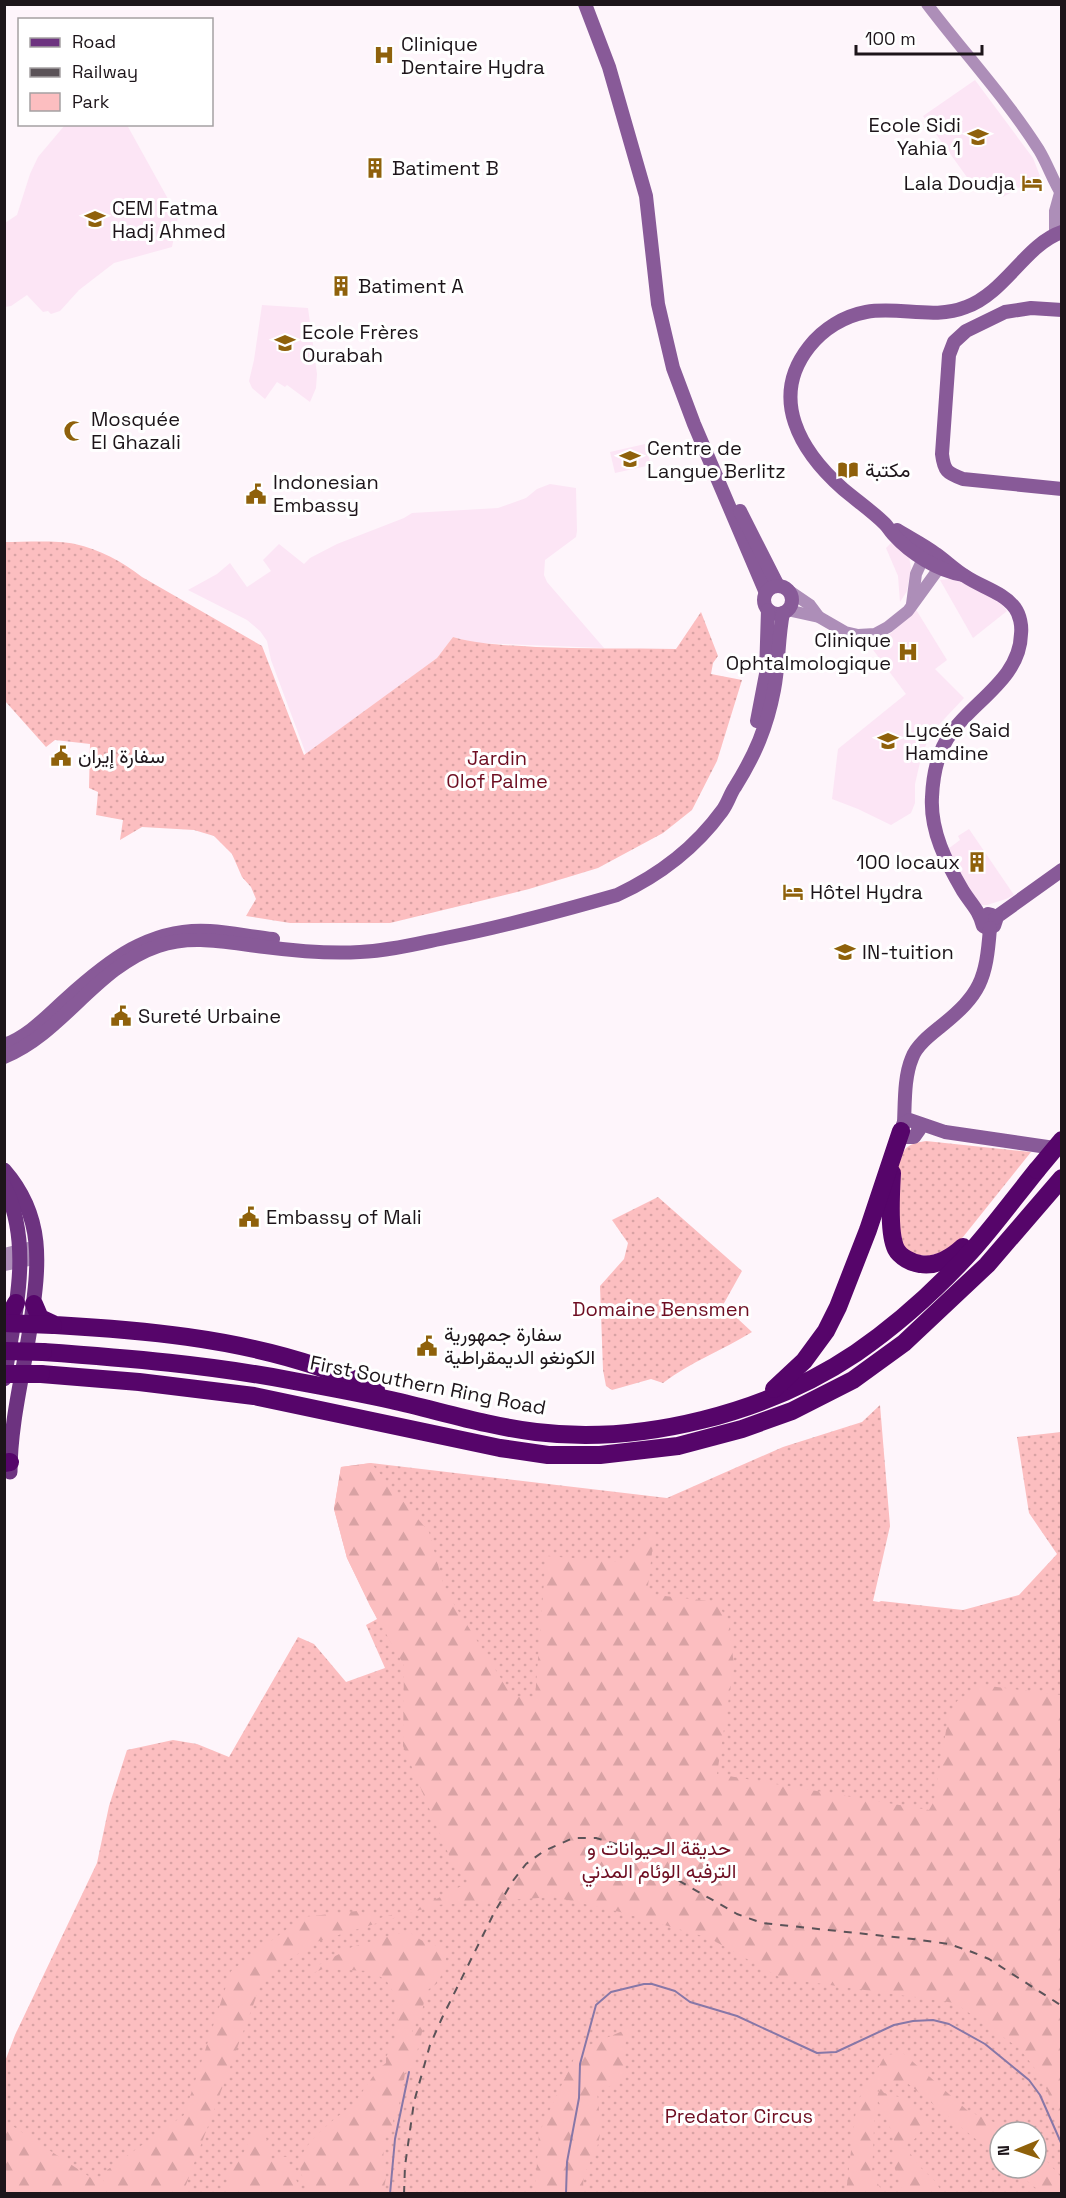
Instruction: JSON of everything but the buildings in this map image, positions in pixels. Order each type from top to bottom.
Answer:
[{"type":"highway","points":[[910,1129],[892,1168],[892,1224],[896,1249],[900,1254],[916,1263],[938,1263],[952,1256],[1037,1170]]},
{"type":"highway","points":[[756,1404],[788,1378],[826,1331],[910,1129]]},
{"type":"highway","name":"First Southern Ring Road","points":[[4,1351],[43,1352],[216,1367],[389,1400],[537,1432],[625,1434],[690,1423],[756,1404],[799,1385],[854,1354],[904,1317],[974,1248],[1062,1140]]},
{"type":"highway","points":[[4,1374],[41,1374],[139,1382],[254,1396],[500,1448],[548,1455],[600,1455],[678,1446],[742,1429],[792,1411],[853,1380],[904,1343],[987,1265],[1062,1179]]},
{"type":"highway","points":[[17,1316],[40,1318],[55,1325],[176,1335],[246,1346],[333,1372],[371,1387],[389,1400]]},
{"type":"main road","points":[[4,1057],[23,1048],[50,1027],[121,965],[143,953],[174,942],[210,940],[278,949],[374,951],[515,924],[617,896],[672,862],[708,829],[727,804],[749,766],[771,704],[777,671],[779,630],[785,611],[792,599],[776,589],[681,393],[658,304],[646,196],[609,67],[585,4]]},
{"type":"main road","points":[[593,4],[611,52],[651,184],[656,208],[664,294],[680,366],[694,405],[776,589]]},
{"type":"main road","points":[[923,559],[822,469],[801,439],[796,430],[790,403],[797,363],[815,339],[825,330],[854,315],[880,311],[941,312],[956,310],[980,301],[1047,239],[1058,233]]},
{"type":"main road","points":[[1062,310],[1031,308],[1005,312],[966,331],[954,342],[949,355],[942,454],[943,464],[949,473],[963,479],[1062,489]]},
{"type":"main road","points":[[885,524],[893,534],[923,559],[997,593],[1014,608],[1022,631],[1020,648],[1011,669],[952,732],[935,767],[932,808],[940,847],[964,893],[989,922],[986,968],[978,988],[962,1007],[929,1036],[912,1057],[906,1091],[910,1129],[1062,1149]]},
{"type":"main road","points":[[4,1046],[19,1038],[112,960],[129,949],[164,935],[208,931],[322,943],[388,941],[490,921],[565,902],[611,888],[640,874],[670,853],[698,828],[745,758],[764,692],[768,653],[768,610],[764,602],[776,589]]},
{"type":"main road","points":[[768,610],[776,614],[785,611]]},
{"type":"main road","points":[[989,922],[1062,870]]},
{"type":"main road","points":[[4,1162],[8,1187],[32,1218],[38,1252],[17,1316],[4,1378]]},
{"type":"main road","points":[[4,1170],[18,1228],[12,1256],[17,1316],[7,1467]]},
{"type":"street","points":[[927,4],[990,83],[1048,166],[1061,194],[1055,212],[1058,233]]},
{"type":"street","points":[[912,605],[923,559]]},
{"type":"street","points":[[785,611],[819,617],[845,632],[870,635],[888,627],[902,617],[946,571]]},
{"type":"street","points":[[776,589],[810,605],[819,617]]},
{"type":"street","points":[[4,1254],[12,1256],[38,1252]]},
{"type":"shaded area","name":"Ecole Sidi Yahia 1","points":[[975,80],[1033,158],[1040,176],[1003,197],[987,178],[974,187],[923,116]]},
{"type":"shaded area","name":"CEM Fatma Hadj Ahmed","points":[[64,126],[128,126],[178,217],[172,247],[114,263],[79,290],[60,311],[51,314],[48,311],[43,312],[27,295],[11,306],[5,307],[5,223],[17,215],[38,157]]},
{"type":"shaded area","name":"Ecole Frères Ourabah","points":[[262,305],[308,308],[317,374],[316,388],[310,402],[287,385],[285,387],[277,382],[265,399],[252,388],[249,381]]},
{"type":"shaded area","name":"Centre de Langue Berlitz","points":[[645,444],[651,465],[615,473],[610,452]]},
{"type":"shaded area","points":[[550,484],[576,488],[577,531],[576,537],[545,560],[544,575],[547,582],[604,648],[476,643],[453,637],[437,658],[306,754],[271,660],[267,641],[260,631],[247,620],[188,590],[217,574],[230,563],[247,587],[271,571],[263,560],[279,544],[304,564],[310,558],[337,544],[412,513],[498,508],[526,498],[537,489]]},
{"type":"shaded area","points":[[892,542],[896,546],[898,544],[909,557],[911,568],[907,591],[900,602],[898,576],[886,548]]},
{"type":"shaded area","points":[[958,578],[997,598],[1007,611],[973,638],[940,580]]},
{"type":"shaded area","name":"Lycée Said Hamdine","points":[[915,608],[947,660],[935,669],[964,698],[930,734],[921,758],[915,784],[915,803],[911,813],[891,825],[832,799],[838,749],[906,694],[868,643],[890,634]]},
{"type":"shaded area","name":"100 locaux","points":[[969,829],[1014,895],[987,905],[980,905],[944,852],[960,840],[958,836]]},
{"type":"green space","name":"Jardin Olof Palme","points":[[4,542],[67,543],[102,553],[262,646],[304,755],[437,658],[453,637],[484,643],[536,647],[676,649],[701,612],[718,656],[713,663],[711,674],[742,680],[717,761],[692,810],[663,833],[598,868],[529,889],[390,923],[290,923],[246,916],[256,899],[251,887],[242,877],[232,854],[214,836],[194,830],[142,827],[120,840],[123,820],[96,815],[98,792],[89,788],[90,744],[55,740],[46,747],[5,701]]},
{"type":"green space","points":[[926,1141],[1031,1152],[963,1237],[946,1251],[928,1256],[909,1254],[897,1239],[898,1161],[909,1146]]},
{"type":"green space","name":"Domaine Bensmen","points":[[658,1197],[742,1271],[723,1305],[752,1332],[685,1368],[663,1383],[651,1379],[612,1390],[606,1386],[603,1370],[600,1286],[624,1259],[628,1243],[612,1220]]},
{"type":"green space","name":"حديقة الحيوانات و الترفيه الوئام المدني","points":[[880,1405],[890,1526],[873,1601],[963,1610],[1019,1595],[1057,1554],[1029,1513],[1017,1437],[1061,1432],[1061,2193],[5,2193],[4,2064],[15,2035],[97,1863],[109,1806],[127,1750],[173,1740],[197,1744],[229,1757],[298,1637],[314,1644],[346,1682],[385,1668],[366,1625],[377,1619],[347,1558],[334,1509],[341,1467],[371,1463],[667,1498],[783,1447],[862,1422]]},
{"type":"green space","points":[[371,1463],[429,1532],[445,1590],[512,1696],[535,1698],[546,1556],[621,1562],[655,1528],[647,1594],[718,1602],[729,1626],[734,1665],[717,1774],[929,1810],[934,1801],[948,1719],[957,1701],[981,1685],[1061,1695],[1061,2125],[1042,2078],[1020,2049],[955,2003],[781,1978],[709,1938],[620,1912],[554,1897],[436,1905],[316,1942],[264,1976],[183,2193],[5,2193],[5,2121],[102,2185],[107,2170],[184,2115],[231,1971],[303,1917],[357,1911],[380,1918],[421,1907],[471,1881],[453,1865],[403,1746],[404,1665],[370,1606],[347,1558],[334,1509],[341,1467]]},
{"type":"green space","points":[[408,1931],[421,1940],[442,1948],[447,1955],[439,1982],[429,1989],[425,1996],[421,2017],[412,2021],[412,2034],[416,2028],[423,2026],[423,2028],[413,2068],[405,2073],[404,2080],[398,2083],[402,2090],[397,2114],[393,2119],[394,2129],[390,2133],[383,2127],[377,2127],[385,2132],[384,2141],[389,2142],[389,2145],[384,2147],[386,2176],[384,2187],[381,2193],[308,2193],[300,2167],[305,2150],[329,2124],[353,2104],[358,2103],[358,2098],[378,2069],[386,2063],[398,2022],[395,1995],[386,1980],[370,1971],[323,1969],[303,1977],[302,1974],[352,1947]]},
{"type":"green space","points":[[639,2024],[631,2032],[625,2045],[623,2078],[597,2091],[599,2138],[596,2151],[585,2173],[584,2193],[535,2193],[539,2133],[578,2050]]},
{"type":"green space","points":[[903,2053],[968,2111],[989,2120],[988,2149],[906,2082],[876,2084],[872,2173],[883,2193],[846,2193],[857,2101],[869,2085],[885,2055]]},
{"type":"green space","points":[[881,2089],[884,2093],[899,2097],[938,2130],[936,2133],[923,2129],[913,2141],[905,2142],[904,2145],[921,2168],[936,2182],[942,2193],[903,2193],[894,2166],[895,2145],[892,2132],[877,2098]]},
{"type":"green space","points":[[262,2129],[273,2154],[268,2158],[269,2161],[277,2156],[287,2157],[289,2163],[287,2166],[291,2168],[302,2193],[227,2193],[229,2172],[241,2158],[248,2143]]},
{"type":"green space","points":[[1048,2162],[1061,2177],[1061,2193],[1042,2193],[1026,2180],[1048,2180]]},
{"type":"waterway","points":[[566,2194],[567,2162],[579,2098],[580,2064],[596,2005],[611,1992],[644,1984],[675,1991],[690,2002],[737,2016],[817,2053],[836,2052],[894,2025],[933,2020],[949,2024],[985,2044],[1029,2080],[1040,2095],[1062,2145]]},
{"type":"waterway","points":[[390,2194],[395,2139],[409,2072]]},
{"type":"railway","points":[[404,2194],[405,2166],[414,2102],[430,2045],[442,2018],[512,1882],[526,1864],[544,1851],[573,1838],[596,1838],[623,1846],[737,1914],[762,1923],[949,1944],[989,1959],[1062,2006]]},
{"type":"place","name":"Clinique Dentaire Hydra","points":[[384,55]]},
{"type":"place","name":"Ecole Sidi Yahia 1","points":[[978,137]]},
{"type":"place","name":"Batiment B","points":[[375,168]]},
{"type":"place","name":"Lala Doudja","points":[[1032,183]]},
{"type":"place","name":"CEM Fatma Hadj Ahmed","points":[[95,219]]},
{"type":"place","name":"Batiment A","points":[[341,286]]},
{"type":"place","name":"Ecole Frères Ourabah","points":[[285,343]]},
{"type":"place","name":"Mosquée El Ghazali","points":[[74,431]]},
{"type":"place","name":"Centre de Langue Berlitz","points":[[630,459]]},
{"type":"place","name":"مكتبة","points":[[848,470]]},
{"type":"place","name":"Indonesian Embassy","points":[[256,494]]},
{"type":"place","name":"Clinique Ophtalmologique","points":[[908,652]]},
{"type":"place","name":"Lycée Said Hamdine","points":[[888,741]]},
{"type":"place","name":"سفارة إيران","points":[[61,756]]},
{"type":"place","name":"100 locaux","points":[[977,862]]},
{"type":"place","name":"Hôtel Hydra","points":[[793,892]]},
{"type":"place","name":"IN-tuition","points":[[845,952]]},
{"type":"place","name":"Sureté Urbaine","points":[[121,1016]]},
{"type":"place","name":"Embassy of Mali","points":[[249,1217]]},
{"type":"place","name":"سفارة جمهورية الكونغو الديمقراطية","points":[[427,1346]]},
{"type":"park label","name":"Predator Circus","points":[[739,2116]]}]
